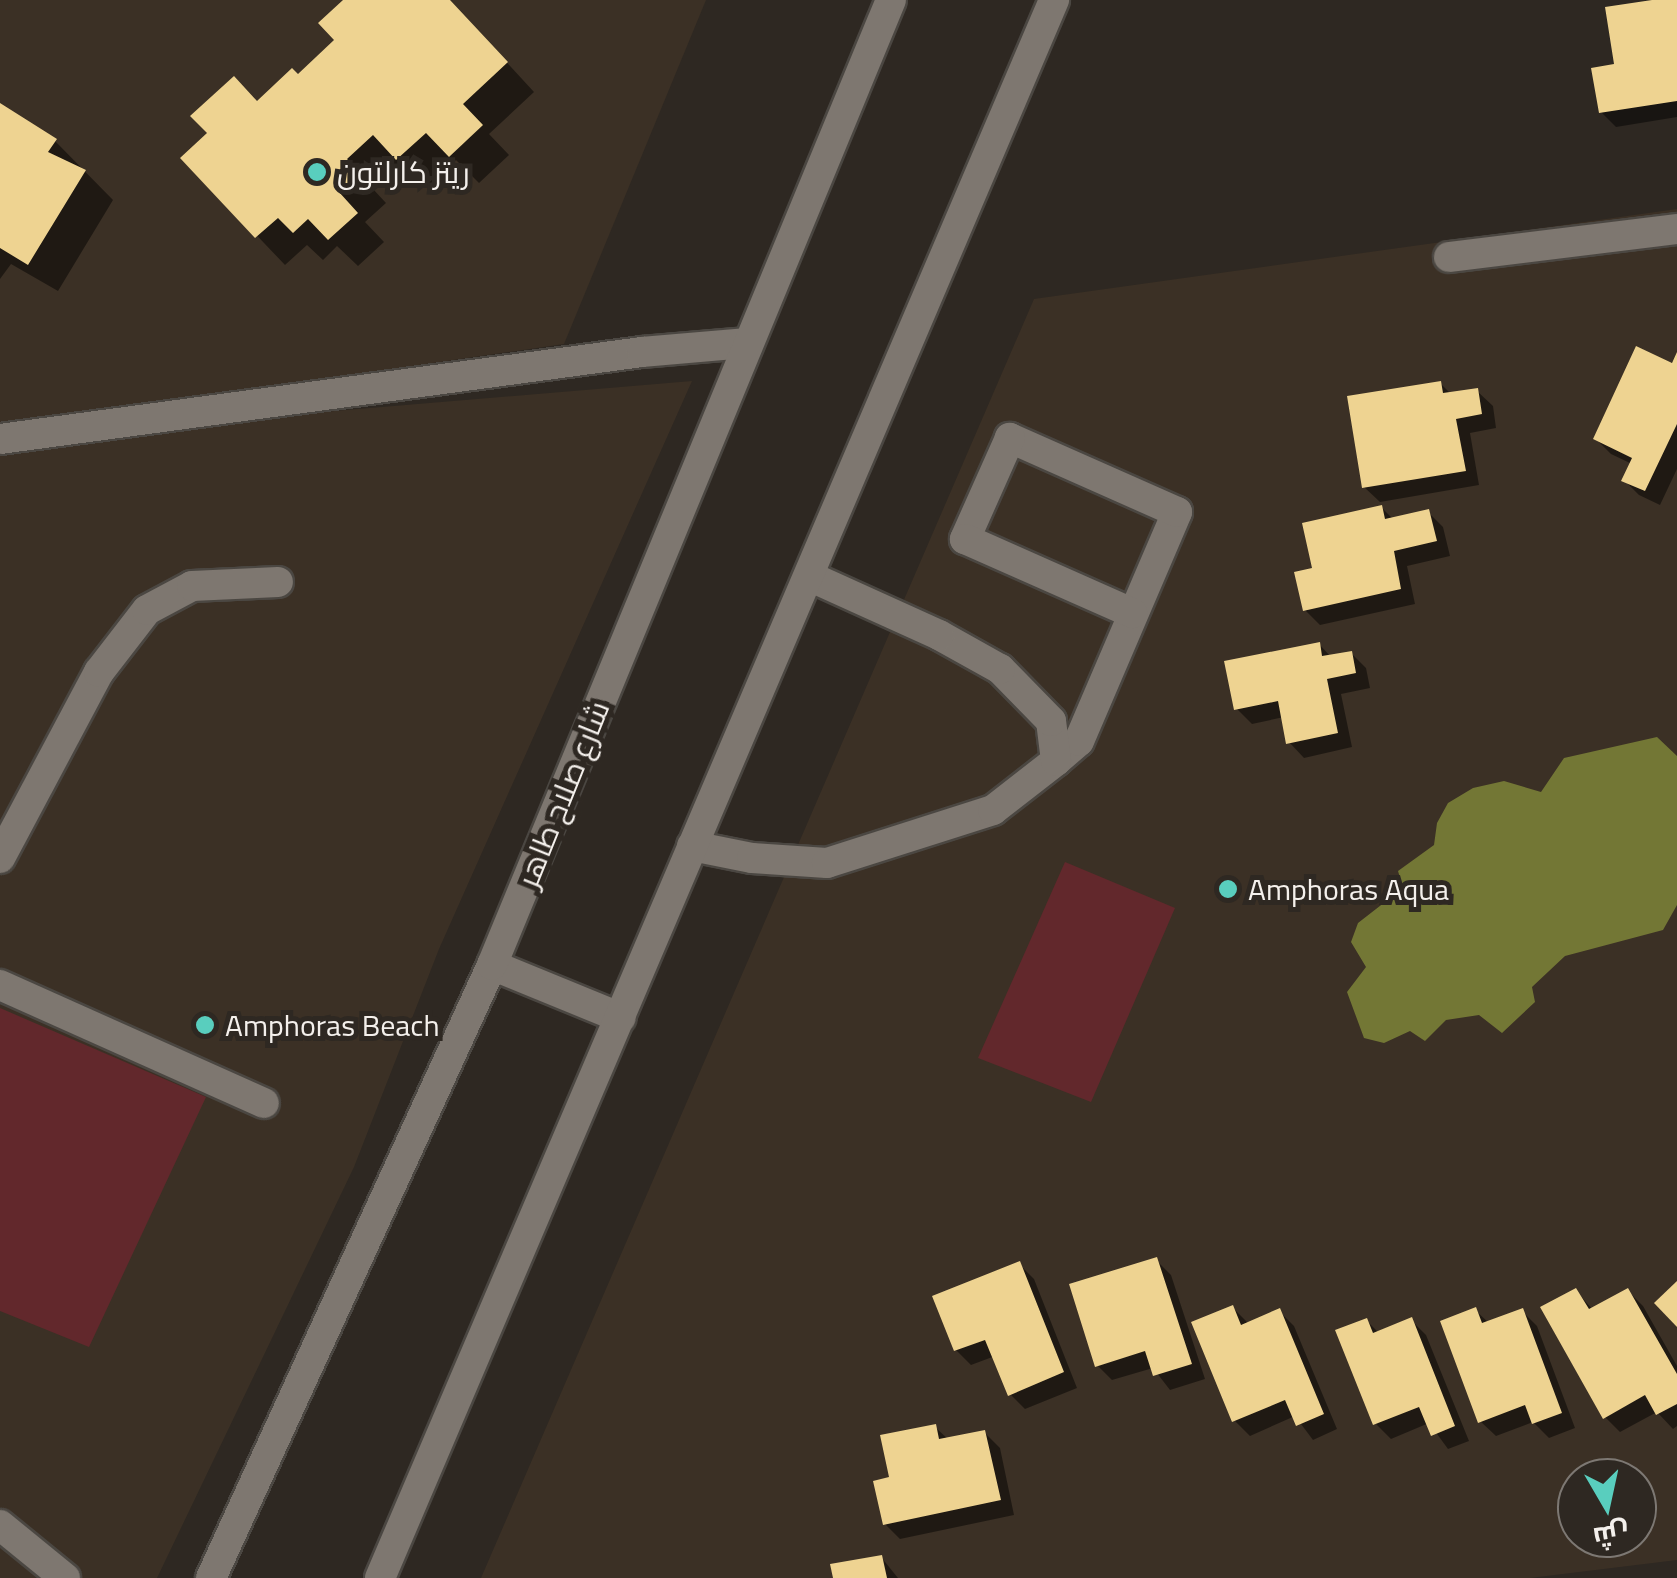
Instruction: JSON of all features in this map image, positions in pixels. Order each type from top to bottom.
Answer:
[{"type":"street","name":"شارع صلاح طاهر","points":[[211,1578],[492,966],[890,0]]},
{"type":"street","points":[[380,1578],[811,577],[1054,0]]},
{"type":"street","points":[[1449,257],[1677,228]]},
{"type":"street","points":[[0,439],[642,352],[748,343]]},
{"type":"street","points":[[692,846],[752,858],[827,862],[994,810],[1078,741],[1177,512],[1010,438],[965,539],[1132,613]]},
{"type":"street","points":[[811,577],[939,635],[1000,668],[1051,721],[1056,762]]},
{"type":"street","points":[[0,858],[99,672],[147,610],[192,586],[278,582]]},
{"type":"street","points":[[492,966],[621,1018]]},
{"type":"street","points":[[0,985],[264,1103]]},
{"type":"street","points":[[0,1525],[65,1578]]},
{"type":"shaded area","name":"ريتز كارلتون","points":[[0,0],[706,0],[564,344],[0,426]]},
{"type":"shaded area","name":"Amphoras Aqua","points":[[1677,209],[1677,1560],[1530,1578],[481,1578],[1034,299]]},
{"type":"shaded area","name":"Amphoras Beach","points":[[692,381],[439,949],[354,1167],[157,1578],[0,1578],[0,439]]},
{"type":"shaded area","points":[[1657,737],[1677,756],[1677,905],[1663,930],[1565,956],[1532,987],[1535,1002],[1502,1033],[1479,1015],[1446,1020],[1425,1041],[1410,1031],[1384,1043],[1364,1038],[1347,992],[1366,967],[1351,942],[1358,923],[1403,888],[1398,871],[1434,845],[1437,823],[1448,803],[1473,788],[1504,781],[1541,792],[1564,758]]},
{"type":"shaded area","points":[[1065,862],[1175,908],[1091,1102],[978,1058]]},
{"type":"shaded area","points":[[0,1008],[206,1097],[89,1347],[0,1311]]},
{"type":"building","points":[[343,0],[450,0],[508,62],[463,104],[483,125],[449,157],[426,133],[396,160],[373,135],[347,159],[360,173],[339,192],[358,213],[328,240],[308,219],[293,233],[278,218],[255,238],[180,158],[207,133],[190,116],[234,76],[257,101],[292,68],[298,74],[334,40],[318,23]]},
{"type":"building","points":[[1677,0],[1677,101],[1599,113],[1591,68],[1614,64],[1605,7]]},
{"type":"building","points":[[0,103],[57,139],[48,152],[86,170],[28,265],[0,248]]},
{"type":"building","points":[[1636,346],[1672,363],[1677,352],[1677,424],[1645,491],[1621,481],[1632,458],[1593,439]]},
{"type":"building","points":[[1441,381],[1443,393],[1478,388],[1482,414],[1456,419],[1466,471],[1362,488],[1347,396]]},
{"type":"building","points":[[1382,505],[1385,519],[1429,509],[1437,541],[1394,551],[1401,589],[1303,611],[1294,572],[1312,568],[1302,523]]},
{"type":"building","points":[[1320,642],[1322,656],[1352,651],[1356,673],[1327,679],[1338,733],[1286,744],[1278,701],[1234,710],[1224,661]]},
{"type":"building","points":[[1157,1257],[1192,1364],[1153,1376],[1145,1351],[1095,1367],[1069,1284]]},
{"type":"building","points":[[1020,1261],[1064,1372],[1008,1396],[985,1340],[954,1351],[932,1296]]},
{"type":"building","points":[[1677,1281],[1677,1327],[1654,1303]]},
{"type":"building","points":[[1576,1288],[1589,1309],[1628,1288],[1677,1374],[1677,1404],[1656,1415],[1645,1395],[1603,1419],[1540,1307]]},
{"type":"building","points":[[1233,1305],[1241,1325],[1280,1308],[1324,1414],[1296,1426],[1285,1400],[1232,1422],[1191,1322]]},
{"type":"building","points":[[1476,1307],[1482,1323],[1523,1308],[1562,1413],[1532,1424],[1525,1405],[1478,1423],[1440,1321]]},
{"type":"building","points":[[1412,1317],[1455,1426],[1431,1436],[1419,1407],[1373,1425],[1335,1330],[1367,1318],[1373,1333]]},
{"type":"building","points":[[936,1424],[939,1439],[985,1430],[1001,1500],[883,1525],[873,1481],[889,1477],[880,1435]]},
{"type":"building","points":[[882,1555],[887,1578],[833,1578],[830,1564]]},
{"type":"place","name":"ريتز كارلتون","points":[[317,172]]},
{"type":"place","name":"Amphoras Aqua","points":[[1228,889]]},
{"type":"place","name":"Amphoras Beach","points":[[205,1025]]}]
